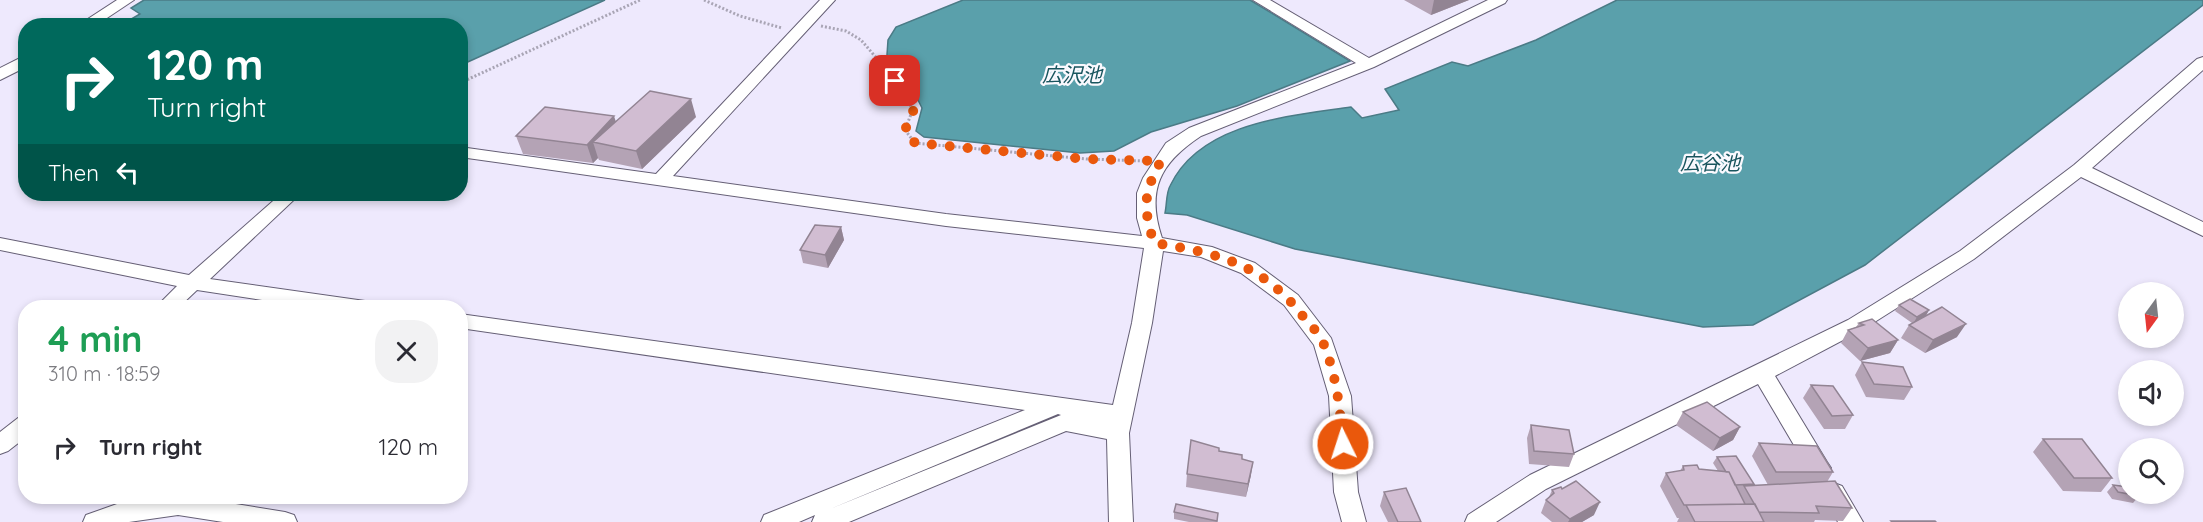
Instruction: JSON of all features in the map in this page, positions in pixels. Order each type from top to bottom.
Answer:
[{"type":"street","points":[[97,18],[127,0]]},
{"type":"street","points":[[660,180],[828,0]]},
{"type":"street","points":[[1260,0],[1368,64]]},
{"type":"street","points":[[1121,522],[1119,424],[1142,323],[1154,243],[1146,218],[1146,193],[1161,161],[1172,147],[1196,132],[1368,64],[1500,0]]},
{"type":"street","points":[[1477,522],[1538,482],[1762,374],[1855,325],[1967,255],[2080,169],[2203,62]]},
{"type":"street","points":[[3,71],[18,64]]},
{"type":"street","points":[[3,71],[18,73]]},
{"type":"street","points":[[468,153],[946,220],[1154,243],[1205,251],[1248,268],[1291,300],[1324,343],[1340,396],[1346,492],[1354,522]]},
{"type":"street","points":[[2080,169],[2203,230]]},
{"type":"street","points":[[174,300],[283,201]]},
{"type":"street","points":[[0,244],[194,283],[310,300]]},
{"type":"street","points":[[468,322],[1056,406],[1119,424]]},
{"type":"street","points":[[1762,374],[1851,522]]},
{"type":"street","points":[[773,522],[1056,406]]},
{"type":"street","points":[[824,522],[1065,422],[1119,424]]},
{"type":"street","points":[[0,445],[18,430]]},
{"type":"street","points":[[96,522],[117,514],[178,505],[285,522]]},
{"type":"path","points":[[468,79],[640,0]]},
{"type":"path","points":[[704,0],[740,16],[788,30],[806,24],[838,29],[856,35],[895,81],[914,109],[905,130],[915,143],[1086,159],[1161,161]]},
{"type":"water","points":[[144,0],[605,0],[468,62],[468,18],[133,18],[140,14],[131,8]]},
{"type":"water","name":"広沢池","points":[[963,0],[1250,0],[1350,61],[1237,106],[1151,132],[1114,151],[1080,153],[924,137],[916,131],[922,108],[913,90],[891,65],[887,55],[888,40],[896,27]]},
{"type":"water","name":"広谷池","points":[[1617,0],[2203,0],[2203,5],[1865,265],[1753,325],[1703,327],[1295,249],[1187,215],[1165,213],[1169,189],[1184,165],[1202,148],[1224,135],[1275,119],[1327,110],[1351,107],[1362,118],[1399,110],[1385,89],[1452,62],[1468,66],[1536,40]]},
{"type":"building","points":[[650,91],[691,99],[636,151],[593,142]]},
{"type":"building","points":[[545,107],[614,116],[587,145],[516,136]]},
{"type":"building","points":[[815,225],[841,227],[825,255],[800,250]]},
{"type":"building","points":[[1910,299],[1929,310],[1917,317],[1899,305]]},
{"type":"building","points":[[1942,307],[1966,324],[1933,340],[1909,325]]},
{"type":"building","points":[[1872,319],[1898,340],[1868,348],[1848,330],[1864,325],[1859,323]]},
{"type":"building","points":[[1862,362],[1903,367],[1912,387],[1874,384]]},
{"type":"building","points":[[1811,385],[1833,386],[1853,415],[1832,416]]},
{"type":"building","points":[[1707,402],[1740,427],[1720,438],[1683,412]]},
{"type":"building","points":[[1531,425],[1569,430],[1574,454],[1534,451]]},
{"type":"building","points":[[2043,439],[2082,439],[2112,478],[2074,478]]},
{"type":"building","points":[[1191,440],[1219,448],[1219,451],[1242,455],[1242,459],[1253,462],[1248,484],[1187,474]]},
{"type":"building","points":[[1759,443],[1817,446],[1833,472],[1776,472]]},
{"type":"building","points":[[1736,456],[1754,484],[1735,485],[1729,472],[1726,472],[1717,457]]},
{"type":"building","points":[[1697,465],[1699,469],[1729,472],[1745,504],[1684,505],[1666,473],[1684,470],[1683,466]]},
{"type":"building","points":[[1576,481],[1600,502],[1570,519],[1546,500],[1554,493],[1552,490],[1561,487],[1562,489]]},
{"type":"building","points":[[1835,481],[1852,508],[1816,506],[1819,513],[1759,512],[1744,486]]},
{"type":"building","points":[[1406,488],[1421,522],[1398,522],[1384,492]]},
{"type":"building","points":[[1176,504],[1218,513],[1217,521],[1174,512]]},
{"type":"building","points":[[1755,504],[1764,522],[1695,522],[1686,505]]},
{"type":"building","points":[[1935,521],[1936,522],[1892,522]]},
{"type":"route","points":[[895,81],[914,109],[905,130],[915,143],[1086,159],[1161,161],[1146,193],[1146,218],[1154,243],[1205,251],[1248,268],[1291,300],[1324,343],[1340,396],[1343,444]]}]
